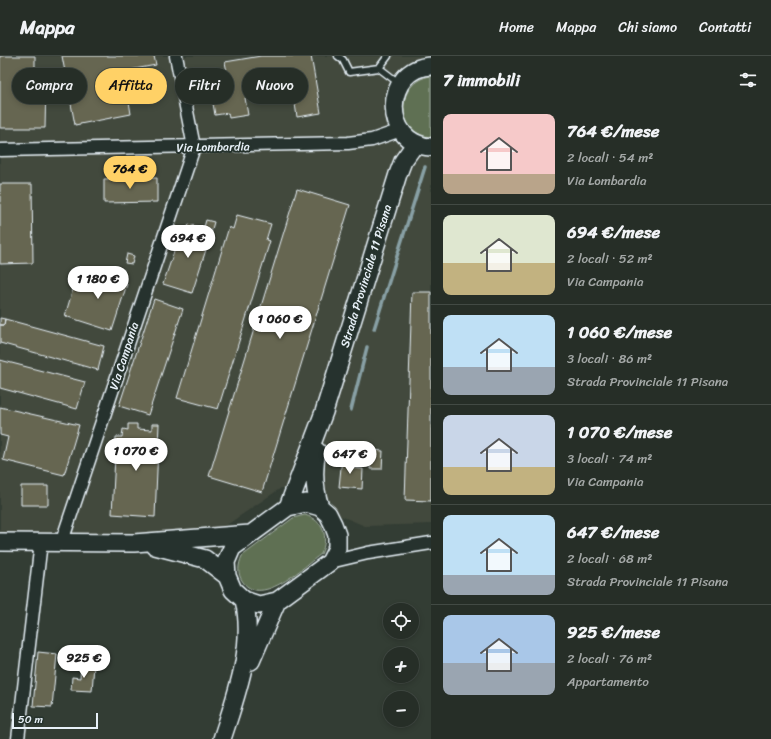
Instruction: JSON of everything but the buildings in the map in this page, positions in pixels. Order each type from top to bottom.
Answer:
[{"type":"main road","points":[[401,130],[395,117],[394,103],[400,84],[416,70],[431,66]]},
{"type":"main road","name":"Strada Provinciale 11 Pisana","points":[[288,507],[324,412],[398,174],[403,161],[424,145],[401,130]]},
{"type":"main road","name":"Strada Provinciale 11 Pisana","points":[[324,412],[313,473],[320,507],[328,514],[337,535],[338,548],[330,562]]},
{"type":"main road","points":[[320,507],[306,503],[288,507],[250,534],[232,548],[226,562],[227,576],[233,590],[244,600],[258,604],[277,601],[330,562]]},
{"type":"main road","points":[[0,542],[62,541],[134,543],[250,534]]},
{"type":"main road","points":[[134,543],[182,552],[205,559],[227,576]]},
{"type":"main road","points":[[238,690],[248,637],[248,618],[244,600]]},
{"type":"main road","points":[[222,739],[238,690],[277,601]]},
{"type":"street","points":[[176,56],[194,147]]},
{"type":"street","name":"Via Lombardia","points":[[0,150],[348,143],[372,140],[401,130]]},
{"type":"street","name":"Via Campania","points":[[62,541],[194,147]]},
{"type":"street","points":[[18,739],[41,542]]},
{"type":"street","points":[[330,562],[368,553],[431,543]]},
{"type":"lane","points":[[338,56],[343,60],[349,72],[379,68],[400,84]]},
{"type":"lane","points":[[379,68],[388,56]]},
{"type":"shaded area","points":[[0,56],[431,56],[431,524],[365,526],[341,516],[323,493],[281,488],[212,535],[0,538]]},
{"type":"green space","points":[[431,76],[431,137],[419,134],[410,127],[405,118],[404,107],[405,97],[411,87],[419,80]]},
{"type":"green space","points":[[305,515],[317,521],[321,525],[325,542],[321,554],[294,575],[272,588],[261,590],[251,589],[243,582],[239,573],[239,566],[242,556],[293,518]]},
{"type":"waterway","points":[[374,329],[425,167]]},
{"type":"waterway","points":[[351,410],[367,347]]}]
